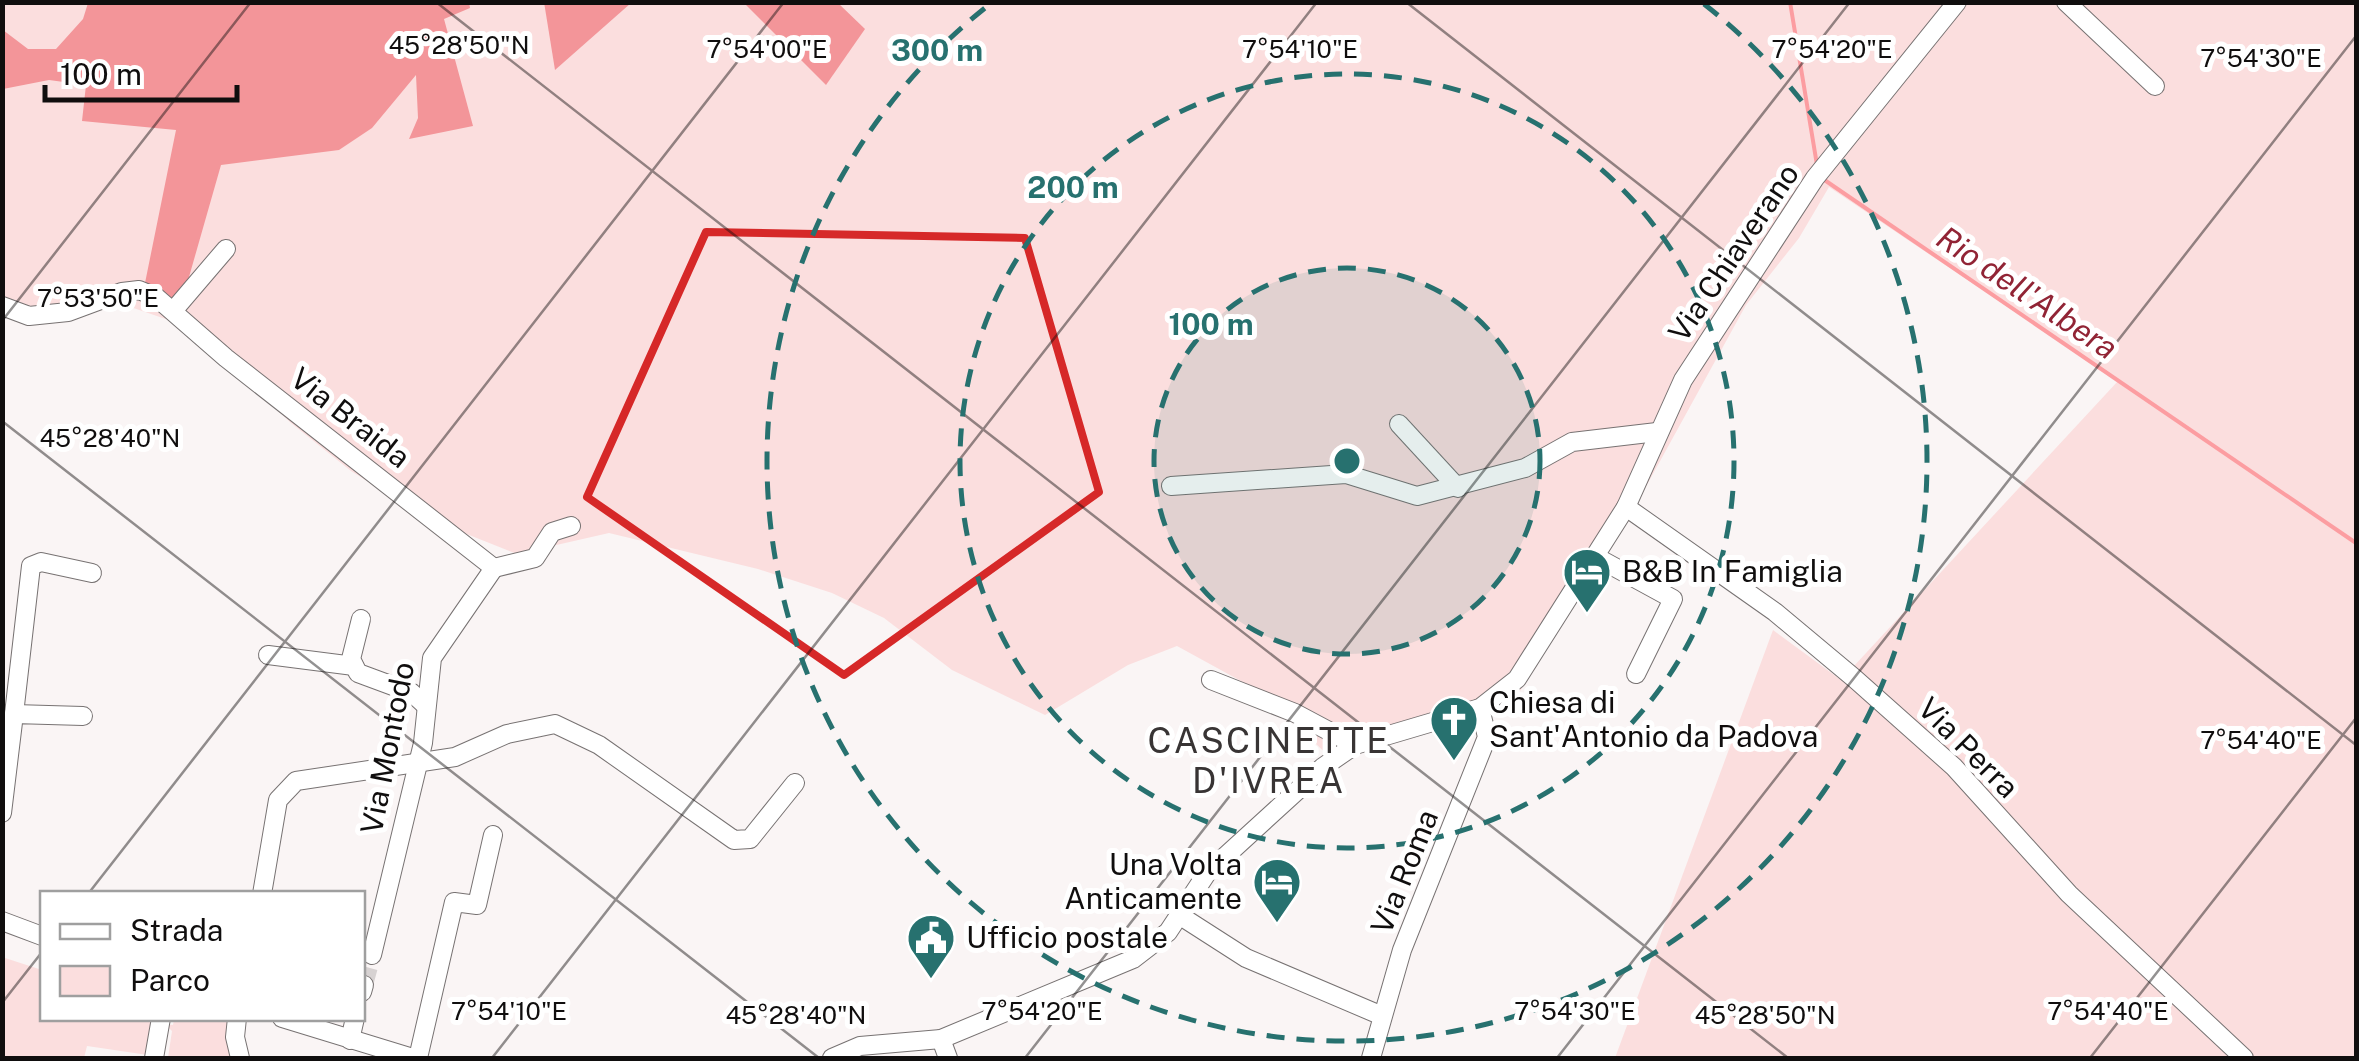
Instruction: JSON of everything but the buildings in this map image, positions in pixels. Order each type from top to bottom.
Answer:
[{"type":"street","points":[[2066,2],[2155,86]]},
{"type":"street","name":"Via Chiaverano","points":[[1480,708],[1516,680],[1596,557],[1626,508],[1683,380],[1820,173],[1956,3]]},
{"type":"street","points":[[173,311],[226,250]]},
{"type":"street","name":"Via Braida","points":[[2,306],[30,316],[49,314],[139,290],[173,311],[226,358],[494,568]]},
{"type":"street","points":[[1399,424],[1458,488]]},
{"type":"street","points":[[1171,486],[1346,474],[1408,496],[1458,488],[1525,468],[1572,442],[1657,432]]},
{"type":"street","name":"Via Perra","points":[[1626,508],[1774,612],[1854,678],[1954,767],[2069,894],[2244,1058]]},
{"type":"street","points":[[494,568],[535,558],[552,532],[571,526]]},
{"type":"street","points":[[1596,557],[1673,599],[1636,674]]},
{"type":"street","points":[[2,813],[32,566],[41,562],[60,564],[92,574]]},
{"type":"street","name":"Via Montodo","points":[[372,954],[415,760],[423,743],[432,658],[494,568]]},
{"type":"street","points":[[361,619],[352,658],[354,666],[370,681],[412,692],[425,705]]},
{"type":"street","points":[[268,655],[354,666]]},
{"type":"street","points":[[1211,680],[1295,713],[1356,745]]},
{"type":"street","points":[[832,1058],[860,1046],[941,1039],[1124,964],[1168,932],[1192,891],[1236,844],[1323,767],[1356,745],[1480,708]]},
{"type":"street","name":"Via Roma","points":[[1370,1058],[1380,1015],[1488,736],[1480,708]]},
{"type":"street","points":[[14,714],[83,716]]},
{"type":"street","points":[[263,891],[278,800],[296,780],[415,760],[455,758],[508,734],[555,724],[599,745],[734,840],[750,839],[795,783]]},
{"type":"street","points":[[291,1021],[350,1040],[369,1052],[415,1058],[454,902],[477,905],[493,835]]},
{"type":"street","points":[[1179,914],[1246,958],[1380,1015]]},
{"type":"street","points":[[2,921],[40,935]]},
{"type":"street","points":[[154,1058],[160,1021]]},
{"type":"street","points":[[237,1021],[235,1037],[240,1058]]},
{"type":"street","points":[[350,1040],[355,1021]]},
{"type":"street","points":[[941,1039],[948,1058]]},
{"type":"highlighted area","points":[[706,232],[1025,238],[1099,492],[844,675],[587,497]]},
{"type":"green space","points":[[2,3],[2356,3],[2356,1058],[1615,1058],[1773,630],[1841,680],[2118,381],[1829,187],[1799,238],[1746,305],[1632,512],[1515,699],[1333,760],[1261,692],[1177,646],[1128,665],[1045,715],[952,670],[884,618],[832,593],[758,569],[609,533],[517,554],[429,519],[351,471],[291,423],[189,327],[113,301],[33,317],[3,308]]},
{"type":"green space","points":[[2,957],[40,969],[40,1021],[154,1021],[148,1055],[87,1046],[84,1058],[3,1058]]},
{"type":"green space","points":[[174,1021],[227,1021],[235,1058],[168,1058],[172,1031],[165,1024],[173,1025]]},
{"type":"shaded area","points":[[469,2],[470,8],[444,19],[473,126],[409,139],[418,118],[416,75],[372,128],[339,150],[221,165],[187,284],[173,301],[145,283],[176,130],[82,121],[86,85],[49,80],[3,89],[3,30],[28,49],[56,49],[83,19],[88,3]]},
{"type":"shaded area","points":[[544,2],[631,2],[631,3],[555,70]]},
{"type":"shaded area","points":[[744,3],[838,3],[865,29],[826,85]]},
{"type":"waterway","name":"Rio dell'Albera","points":[[1790,2],[1817,165]]},
{"type":"waterway","name":"Rio dell'Albera","points":[[1823,179],[2356,543]]},
{"type":"tunnel","points":[[365,981],[372,955]]},
{"type":"place","name":"B&B In Famiglia","points":[[1587,614]]},
{"type":"place","name":"Chiesa di Sant'Antonio da Padova","points":[[1454,762]]},
{"type":"place","name":"Una Volta Anticamente","points":[[1277,924]]},
{"type":"place","name":"Ufficio postale","points":[[931,980]]},
{"type":"district","name":"CASCINETTE D'IVREA","points":[[1269,761]]}]
